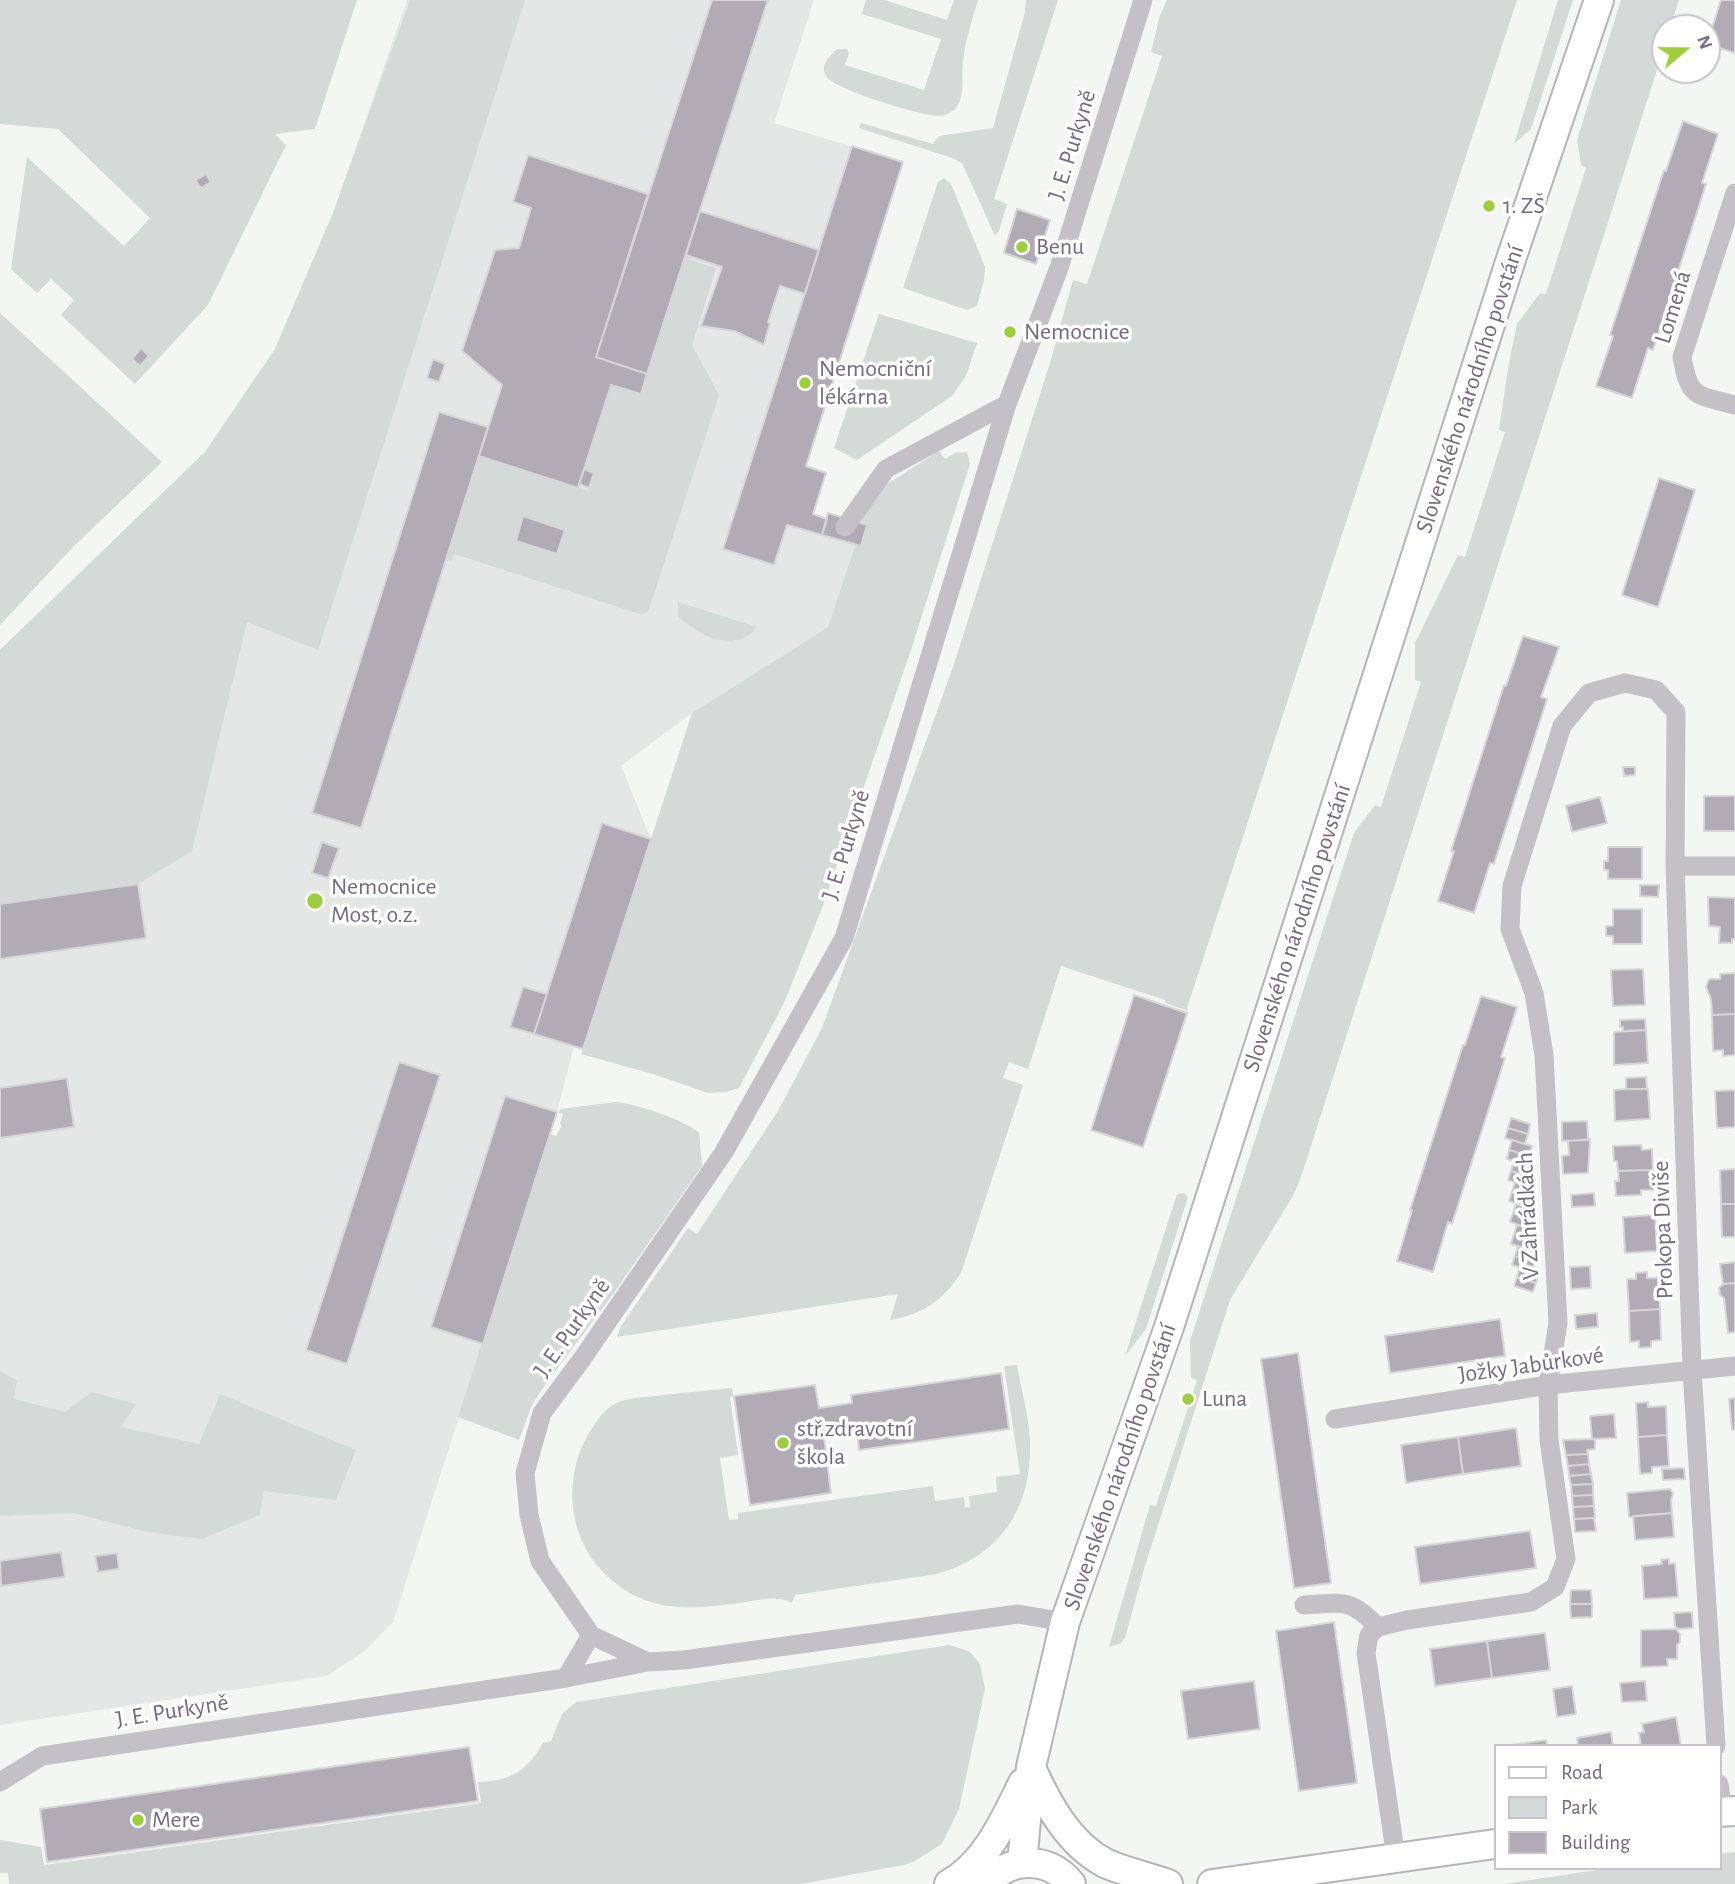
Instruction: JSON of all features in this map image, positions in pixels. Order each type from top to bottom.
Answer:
[{"type":"street","name":"J. E. Purkyně","points":[[648,1662],[591,1634],[540,1561],[529,1515],[525,1473],[538,1425],[542,1413],[724,1153],[844,938],[1007,404],[1059,268],[1143,0]]},
{"type":"street","name":"Slovenského národního povstání","points":[[1022,1863],[1031,1767],[1065,1622],[1169,1327],[1511,259],[1599,0]]},
{"type":"street","name":"Lomená","points":[[1735,193],[1682,356],[1686,381],[1699,396],[1735,405]]},
{"type":"street","points":[[845,527],[886,469],[1007,404]]},
{"type":"street","name":"V Zahrádkách","points":[[1378,1627],[1406,1620],[1531,1602],[1555,1587],[1566,1559],[1549,1440],[1548,1385],[1558,1324],[1544,1055],[1534,993],[1510,929],[1512,886],[1562,726],[1589,693],[1625,683],[1656,690],[1676,712]]},
{"type":"street","name":"Prokopa Diviše","points":[[1676,712],[1675,866],[1692,1370],[1716,1744]]},
{"type":"street","points":[[1675,866],[1735,866]]},
{"type":"street","name":"Jožky Jabůrkové","points":[[1335,1419],[1548,1385],[1735,1366]]},
{"type":"street","points":[[1304,1605],[1348,1602],[1362,1610],[1378,1627],[1369,1635],[1366,1653],[1396,1858]]},
{"type":"street","name":"J. E. Purkyně","points":[[0,1782],[41,1756],[566,1678],[648,1662],[684,1660],[1018,1614],[1065,1622]]},
{"type":"street","points":[[566,1678],[591,1634]]},
{"type":"street","points":[[948,1884],[965,1875],[986,1850],[1010,1811],[1031,1767]]},
{"type":"street","points":[[1031,1767],[1049,1806],[1075,1840],[1105,1863],[1168,1884]]},
{"type":"street","points":[[1721,1792],[1726,1812]]},
{"type":"street","points":[[1212,1884],[1494,1844]]},
{"type":"street","points":[[986,1884],[1006,1867],[1022,1863],[1037,1863],[1052,1868],[1065,1876],[1070,1884]]},
{"type":"shaded area","name":"Nemocnice Most, o.z.","points":[[407,0],[814,0],[774,123],[903,162],[805,467],[825,473],[813,515],[859,532],[828,627],[692,713],[621,766],[651,839],[583,1049],[574,1047],[557,1112],[393,1622],[365,1651],[327,1676],[0,1725],[0,650],[205,452],[275,349],[333,213]]},
{"type":"green space","points":[[0,0],[357,0],[315,129],[275,134],[286,145],[208,305],[135,384],[61,315],[74,300],[51,279],[37,293],[11,269],[27,157],[124,246],[150,218],[58,129],[0,124]]},
{"type":"green space","points":[[410,0],[525,0],[318,650],[247,622],[192,851],[138,884],[0,904],[0,650],[205,452],[275,349],[333,213]]},
{"type":"green space","points":[[866,0],[884,0],[947,20],[954,0],[978,0],[965,46],[961,99],[954,110],[941,116],[899,107],[844,88],[826,76],[824,68],[828,58],[837,49],[847,49],[849,53],[845,65],[924,90],[941,39],[862,14]]},
{"type":"green space","points":[[1026,0],[1058,0],[994,199],[1007,204],[995,236],[962,163],[859,128],[861,123],[933,144],[939,136],[993,128]]},
{"type":"green space","points":[[1167,0],[1517,0],[1187,1008],[1189,1011],[1165,1003],[1165,1000],[1061,966],[1028,1069],[1009,1062],[1003,1078],[1023,1085],[961,1273],[931,1305],[913,1314],[890,1320],[898,1294],[617,1337],[621,1326],[688,1228],[697,1234],[778,1111],[822,1028],[953,667],[1049,366],[1073,280],[1087,284],[1162,56],[1151,52],[1160,15]]},
{"type":"green space","points":[[1558,0],[1573,0],[1531,129],[1514,144]]},
{"type":"green space","points":[[1621,0],[1679,0],[1674,14],[1651,14],[1652,84],[1301,1177],[1294,1194],[1230,1300],[1144,1569],[1125,1638],[1120,1644],[1109,1647],[1150,1505],[1156,1506],[1197,1380],[1191,1378],[1190,1341],[1354,833],[1375,805],[1381,807],[1421,682],[1415,680],[1415,643],[1458,555],[1465,557],[1505,432],[1499,430],[1517,324],[1540,293],[1546,294],[1586,168],[1581,165],[1577,140]]},
{"type":"green space","points":[[944,178],[951,184],[985,267],[977,306],[967,310],[903,288],[938,182]]},
{"type":"green space","points":[[686,255],[716,268],[692,345],[719,395],[646,613],[640,614],[454,554],[451,562],[446,561],[479,456],[588,491],[594,473],[584,469],[611,385],[641,394]]},
{"type":"green space","points":[[0,313],[162,462],[73,547],[0,625]]},
{"type":"green space","points":[[879,314],[977,343],[966,376],[952,396],[857,460],[834,448]]},
{"type":"green space","points":[[939,451],[945,459],[955,453],[967,452],[970,464],[910,653],[822,908],[784,1003],[739,1088],[708,1093],[581,1054],[692,713],[828,627],[861,527],[859,526],[873,497],[887,484]]},
{"type":"green space","points":[[678,602],[757,627],[738,640],[717,640],[696,630],[678,616]]},
{"type":"green space","points":[[616,1102],[659,1113],[699,1132],[702,1166],[611,1297],[545,1385],[532,1405],[519,1440],[458,1417],[550,1134],[556,1136],[562,1125],[563,1114],[559,1113],[560,1109]]},
{"type":"green space","points":[[1184,1193],[1188,1197],[1146,1329],[1125,1356],[1177,1194]]},
{"type":"green space","points":[[1017,1365],[1030,1435],[1025,1490],[1018,1509],[994,1542],[959,1566],[937,1574],[795,1595],[792,1603],[770,1599],[707,1607],[670,1606],[635,1596],[619,1586],[603,1572],[582,1540],[573,1503],[576,1465],[594,1425],[604,1412],[616,1403],[637,1398],[732,1388],[733,1396],[730,1397],[738,1455],[720,1458],[729,1520],[738,1519],[738,1513],[933,1486],[935,1501],[964,1497],[965,1507],[970,1507],[969,1496],[997,1492],[996,1477],[1020,1474],[1004,1366]]},
{"type":"green space","points":[[0,1371],[17,1380],[14,1399],[65,1412],[92,1392],[136,1404],[121,1427],[199,1444],[220,1394],[356,1450],[336,1500],[264,1491],[260,1515],[202,1539],[147,1532],[74,1513],[0,1516]]},
{"type":"green space","points":[[949,1645],[969,1651],[980,1664],[985,1689],[959,1809],[942,1844],[903,1865],[801,1884],[9,1884],[8,1873],[0,1873],[0,1840],[41,1847],[44,1865],[481,1803],[478,1782],[500,1779],[524,1768],[543,1743],[551,1741],[562,1714],[576,1702]]},
{"type":"green space","points":[[1735,1852],[1735,1884],[1504,1884],[1597,1870],[1721,1870],[1721,1854]]},
{"type":"building","points":[[712,0],[768,0],[647,374],[596,357]]},
{"type":"building","points":[[1721,0],[1735,0],[1735,53],[1721,48],[1721,14],[1717,14]]},
{"type":"building","points":[[1683,121],[1718,134],[1702,183],[1706,184],[1653,350],[1648,348],[1632,398],[1596,386],[1664,170],[1666,171]]},
{"type":"building","points":[[852,146],[903,162],[806,466],[826,473],[813,514],[827,519],[822,535],[787,525],[774,565],[723,549]]},
{"type":"building","points":[[528,155],[648,194],[596,357],[647,374],[641,394],[611,385],[578,488],[479,456],[502,385],[462,351],[495,250],[519,248],[531,208],[513,202]]},
{"type":"building","points":[[206,174],[211,182],[201,188],[195,180]]},
{"type":"building","points":[[1017,209],[1050,220],[1036,264],[1004,253]]},
{"type":"building","points":[[700,211],[819,250],[805,294],[780,286],[768,322],[770,323],[764,345],[734,331],[701,326],[722,267],[686,255]]},
{"type":"building","points":[[141,348],[149,356],[140,366],[132,359]]},
{"type":"building","points":[[433,359],[445,364],[439,382],[427,378]]},
{"type":"building","points":[[439,412],[488,427],[361,828],[312,813]]},
{"type":"building","points":[[584,469],[594,473],[589,488],[579,484]]},
{"type":"building","points":[[1659,478],[1695,490],[1658,607],[1622,595]]},
{"type":"building","points":[[828,513],[867,525],[861,546],[822,535]]},
{"type":"building","points":[[523,516],[565,530],[557,554],[516,541]]},
{"type":"building","points":[[1523,636],[1559,647],[1541,697],[1547,699],[1494,864],[1490,863],[1474,913],[1438,901],[1454,851],[1451,851],[1504,685],[1506,686]]},
{"type":"building","points":[[1623,767],[1635,767],[1635,775],[1624,776]]},
{"type":"building","points":[[1704,796],[1735,796],[1735,831],[1704,831]]},
{"type":"building","points":[[1600,797],[1607,823],[1572,832],[1566,806]]},
{"type":"building","points":[[602,823],[651,839],[583,1049],[534,1034]]},
{"type":"building","points":[[322,842],[339,848],[328,878],[312,873]]},
{"type":"building","points":[[1608,847],[1642,847],[1642,879],[1608,879],[1604,861],[1608,861]]},
{"type":"building","points":[[138,884],[146,938],[0,959],[0,904]]},
{"type":"building","points":[[1640,885],[1659,885],[1658,897],[1640,896]]},
{"type":"building","points":[[1708,897],[1735,898],[1735,939],[1732,939],[1732,943],[1719,943],[1720,927],[1709,926]]},
{"type":"building","points":[[1613,909],[1642,909],[1642,944],[1613,944],[1613,936],[1606,936],[1606,926],[1613,926]]},
{"type":"building","points":[[1643,969],[1645,1005],[1613,1006],[1611,970]]},
{"type":"building","points":[[1735,973],[1735,1014],[1712,1015],[1711,999],[1706,987],[1709,979],[1720,979],[1720,974]]},
{"type":"building","points":[[523,987],[547,994],[534,1034],[510,1027]]},
{"type":"building","points":[[1134,995],[1187,1013],[1143,1147],[1091,1130]]},
{"type":"building","points":[[1481,996],[1517,1007],[1501,1057],[1505,1058],[1452,1224],[1448,1222],[1433,1272],[1397,1261],[1410,1210]]},
{"type":"building","points":[[1735,1014],[1735,1055],[1723,1056],[1723,1050],[1713,1051],[1712,1015]]},
{"type":"building","points":[[1645,1019],[1646,1030],[1623,1031],[1623,1027],[1620,1027],[1620,1020]]},
{"type":"building","points":[[1646,1030],[1648,1063],[1614,1065],[1614,1032]]},
{"type":"building","points":[[399,1062],[440,1075],[347,1364],[306,1350]]},
{"type":"building","points":[[1646,1077],[1647,1089],[1626,1089],[1626,1078]]},
{"type":"building","points":[[67,1078],[74,1127],[0,1138],[0,1088]]},
{"type":"building","points":[[1648,1089],[1650,1119],[1615,1121],[1614,1090]]},
{"type":"building","points":[[1735,1090],[1735,1127],[1717,1128],[1715,1091]]},
{"type":"building","points":[[505,1096],[557,1112],[483,1344],[431,1327]]},
{"type":"building","points":[[1511,1118],[1530,1124],[1528,1134],[1508,1128]]},
{"type":"building","points":[[1587,1121],[1588,1140],[1562,1141],[1562,1122]]},
{"type":"building","points":[[1508,1128],[1528,1134],[1525,1144],[1505,1138]]},
{"type":"building","points":[[1590,1139],[1588,1173],[1563,1174],[1562,1156],[1569,1155],[1568,1141]]},
{"type":"building","points":[[1512,1140],[1532,1146],[1529,1156],[1509,1150]]},
{"type":"building","points":[[1641,1145],[1642,1150],[1652,1149],[1653,1170],[1618,1171],[1613,1146]]},
{"type":"building","points":[[1509,1150],[1529,1156],[1526,1165],[1507,1159]]},
{"type":"building","points":[[1514,1161],[1533,1167],[1530,1177],[1511,1171]]},
{"type":"building","points":[[1735,1169],[1735,1204],[1721,1204],[1720,1170]]},
{"type":"building","points":[[1653,1170],[1654,1190],[1641,1190],[1641,1195],[1616,1196],[1615,1181],[1619,1181],[1618,1171]]},
{"type":"building","points":[[1511,1171],[1530,1177],[1527,1186],[1508,1180]]},
{"type":"building","points":[[1515,1182],[1534,1188],[1531,1198],[1512,1192]]},
{"type":"building","points":[[1512,1192],[1531,1198],[1528,1208],[1509,1201]]},
{"type":"building","points":[[1594,1193],[1595,1206],[1572,1207],[1571,1195]]},
{"type":"building","points":[[1516,1204],[1535,1210],[1532,1219],[1513,1213]]},
{"type":"building","points":[[1721,1204],[1735,1204],[1735,1237],[1722,1237]]},
{"type":"building","points":[[1513,1213],[1532,1219],[1530,1229],[1510,1222]]},
{"type":"building","points":[[1655,1215],[1657,1251],[1625,1253],[1623,1217]]},
{"type":"building","points":[[1517,1225],[1536,1231],[1533,1240],[1514,1234]]},
{"type":"building","points":[[1514,1234],[1533,1240],[1531,1250],[1511,1244]]},
{"type":"building","points":[[1518,1246],[1538,1252],[1535,1261],[1515,1256]]},
{"type":"building","points":[[1515,1256],[1535,1261],[1532,1271],[1512,1265]]},
{"type":"building","points":[[1735,1262],[1735,1283],[1723,1284],[1720,1264]]},
{"type":"building","points":[[1590,1266],[1591,1288],[1571,1289],[1570,1267]]},
{"type":"building","points":[[1520,1267],[1539,1273],[1536,1283],[1517,1277]]},
{"type":"building","points":[[1647,1272],[1647,1278],[1658,1278],[1660,1309],[1629,1311],[1627,1279],[1636,1279],[1636,1273]]},
{"type":"building","points":[[1517,1277],[1536,1283],[1533,1292],[1514,1286]]},
{"type":"building","points":[[1735,1283],[1735,1332],[1728,1333],[1724,1298],[1720,1295],[1719,1288],[1723,1284]]},
{"type":"building","points":[[1660,1309],[1661,1340],[1651,1341],[1651,1347],[1639,1348],[1639,1341],[1630,1342],[1629,1311]]},
{"type":"building","points":[[1597,1313],[1598,1327],[1576,1329],[1575,1315]]},
{"type":"building","points":[[1500,1319],[1505,1356],[1390,1373],[1385,1336]]},
{"type":"building","points":[[1298,1353],[1331,1583],[1294,1588],[1261,1359]]},
{"type":"building","name":"stř.zdravotní škola","points":[[1001,1373],[1009,1429],[859,1450],[857,1432],[824,1437],[831,1493],[750,1505],[734,1396],[815,1385],[819,1408],[852,1403],[851,1395]]},
{"type":"building","points":[[1735,1398],[1735,1430],[1732,1430],[1729,1399]]},
{"type":"building","points":[[1648,1402],[1648,1407],[1666,1406],[1667,1435],[1638,1437],[1636,1403]]},
{"type":"building","points":[[1614,1414],[1616,1438],[1592,1439],[1590,1416]]},
{"type":"building","points":[[1516,1428],[1521,1466],[1463,1474],[1458,1437]]},
{"type":"building","points":[[1667,1435],[1669,1466],[1652,1467],[1652,1473],[1640,1474],[1638,1437]]},
{"type":"building","points":[[1458,1437],[1463,1474],[1406,1483],[1401,1445]]},
{"type":"building","points":[[1595,1439],[1595,1449],[1587,1450],[1588,1454],[1566,1455],[1563,1440]]},
{"type":"building","points":[[1588,1454],[1589,1464],[1568,1466],[1566,1455]]},
{"type":"building","points":[[1589,1464],[1591,1474],[1569,1476],[1568,1466]]},
{"type":"building","points":[[1684,1468],[1685,1479],[1663,1480],[1662,1469]]},
{"type":"building","points":[[1591,1474],[1593,1484],[1571,1485],[1569,1476]]},
{"type":"building","points":[[1593,1484],[1593,1495],[1572,1496],[1571,1485]]},
{"type":"building","points":[[1670,1489],[1673,1493],[1672,1513],[1629,1517],[1627,1493]]},
{"type":"building","points":[[1593,1495],[1594,1506],[1573,1507],[1572,1496]]},
{"type":"building","points":[[1594,1506],[1595,1518],[1574,1519],[1573,1507]]},
{"type":"building","points":[[1672,1513],[1674,1537],[1635,1540],[1633,1516]]},
{"type":"building","points":[[1594,1518],[1596,1531],[1575,1532],[1574,1519]]},
{"type":"building","points":[[1530,1531],[1536,1568],[1420,1584],[1415,1547]]},
{"type":"building","points":[[61,1552],[65,1577],[1,1586],[0,1561]]},
{"type":"building","points":[[117,1553],[119,1569],[98,1572],[95,1556]]},
{"type":"building","points":[[1669,1559],[1669,1564],[1675,1563],[1678,1597],[1644,1599],[1642,1566],[1662,1564],[1661,1560]]},
{"type":"building","points":[[1571,1590],[1591,1590],[1592,1604],[1570,1604]]},
{"type":"building","points":[[1570,1604],[1592,1604],[1592,1617],[1571,1618]]},
{"type":"building","points":[[1692,1612],[1693,1628],[1679,1629],[1675,1626],[1674,1613]]},
{"type":"building","points":[[1334,1622],[1357,1783],[1299,1791],[1276,1631]]},
{"type":"building","points":[[1676,1629],[1680,1634],[1677,1659],[1667,1659],[1668,1666],[1641,1667],[1641,1630]]},
{"type":"building","points":[[1545,1633],[1550,1670],[1492,1678],[1487,1641]]},
{"type":"building","points":[[1487,1641],[1492,1678],[1435,1686],[1430,1649]]},
{"type":"building","points":[[1254,1681],[1260,1729],[1188,1739],[1181,1691]]},
{"type":"building","points":[[1645,1681],[1647,1701],[1622,1702],[1620,1683]]},
{"type":"building","points":[[1572,1686],[1576,1714],[1557,1717],[1553,1689]]},
{"type":"building","points":[[1676,1717],[1681,1744],[1641,1744],[1639,1733],[1644,1732],[1642,1724]]},
{"type":"building","points":[[1611,1732],[1613,1744],[1578,1744],[1577,1738]]},
{"type":"building","points":[[1546,1740],[1547,1744],[1518,1744]]},
{"type":"building","points":[[469,1747],[478,1801],[47,1862],[40,1809]]},
{"type":"place","name":"1. ZŠ","points":[[1489,206]]},
{"type":"place","name":"Benu","points":[[1022,247]]},
{"type":"place","name":"Nemocnice","points":[[1010,332]]},
{"type":"place","name":"Nemocniční lékárna","points":[[805,383]]},
{"type":"place","name":"Nemocnice Most, o.z.","points":[[315,901]]},
{"type":"place","name":"Luna","points":[[1188,1399]]},
{"type":"place","name":"stř.zdravotní škola","points":[[783,1443]]},
{"type":"place","name":"Mere","points":[[138,1820]]}]
